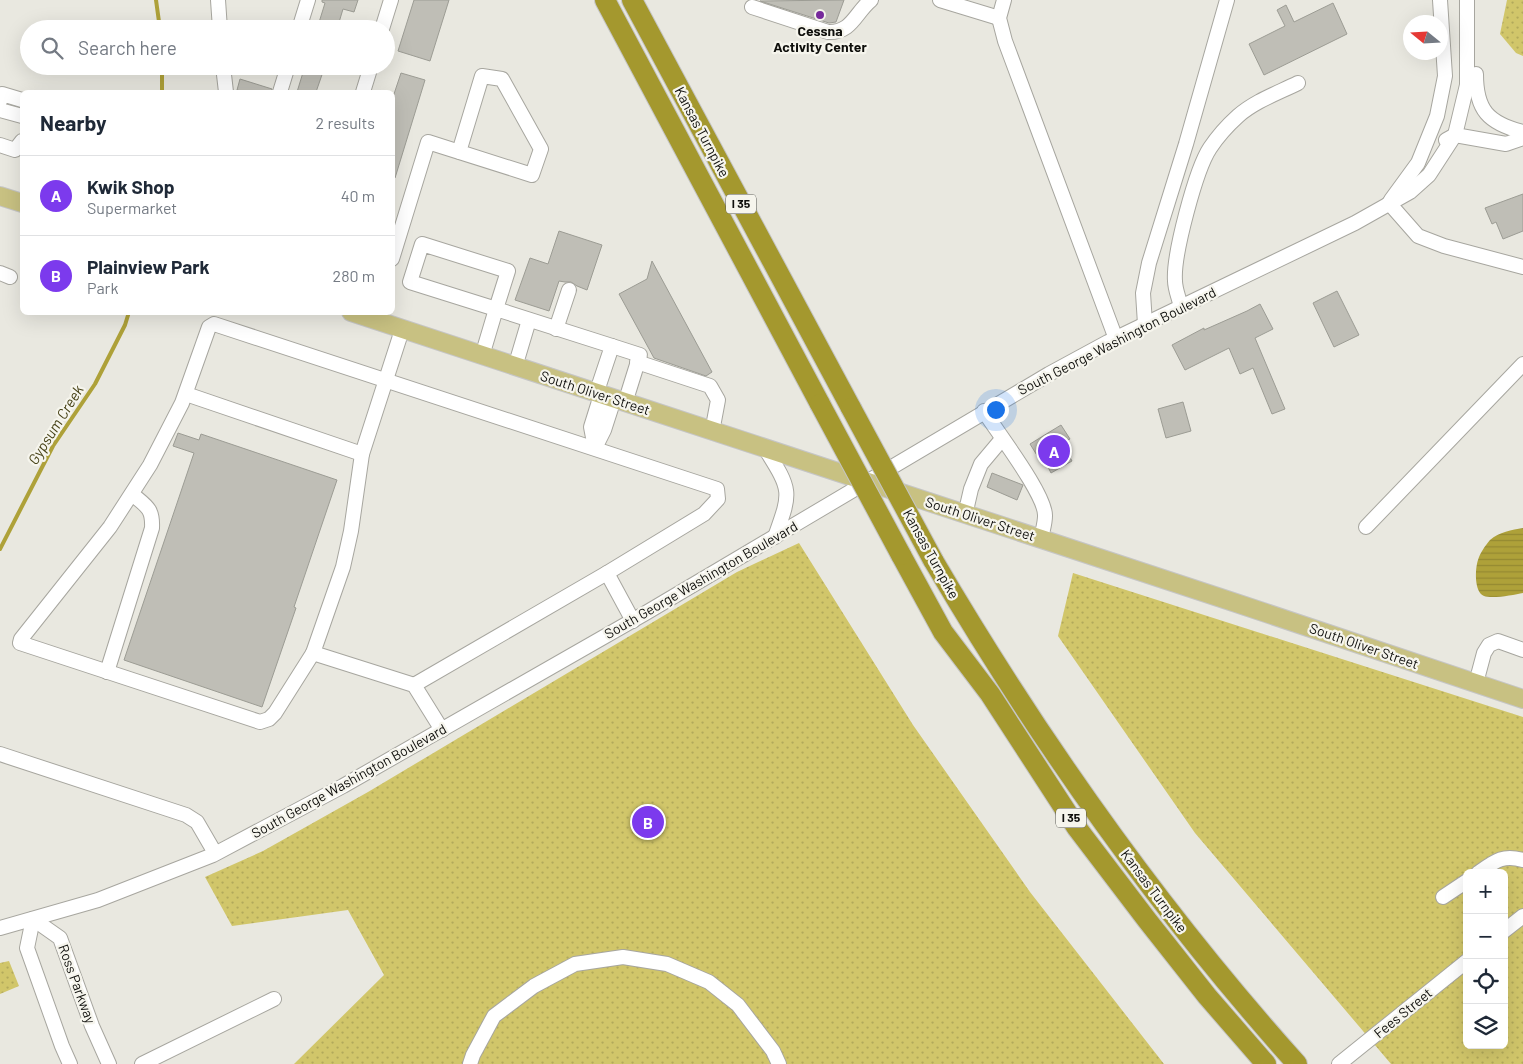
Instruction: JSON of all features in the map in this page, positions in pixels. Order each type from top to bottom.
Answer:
[{"type":"highway","name":"Kansas Turnpike","points":[[606,0],[943,632],[990,694],[1077,828],[1146,920],[1207,996],[1266,1064]]},
{"type":"highway","name":"Kansas Turnpike","points":[[632,0],[933,560],[970,623],[1058,758],[1110,833],[1182,929],[1249,1011],[1297,1064]]},
{"type":"main road","points":[[0,196],[20,202]]},
{"type":"main road","name":"South Oliver Street","points":[[375,316],[402,330],[1523,699]]},
{"type":"street","points":[[218,0],[219,20]]},
{"type":"street","points":[[302,20],[308,0]]},
{"type":"street","points":[[385,20],[391,0]]},
{"type":"street","points":[[752,7],[828,32],[838,32],[848,27],[871,0]]},
{"type":"street","points":[[940,0],[1000,18]]},
{"type":"street","points":[[1004,0],[1000,18],[1005,40],[1116,339]]},
{"type":"street","points":[[1145,324],[1143,293],[1149,263],[1186,144],[1227,0]]},
{"type":"street","points":[[1418,163],[1438,116],[1445,76],[1440,0]]},
{"type":"street","points":[[1467,0],[1468,38],[1476,73],[1476,91],[1481,107],[1491,118],[1508,128],[1523,132]]},
{"type":"street","name":"South George Washington Boulevard","points":[[0,928],[98,900],[216,853],[343,786],[632,621],[1049,374],[1145,324],[1355,223],[1410,192],[1429,175],[1454,135],[1467,84],[1468,38]]},
{"type":"street","points":[[225,75],[226,90]]},
{"type":"street","points":[[281,90],[285,75]]},
{"type":"street","points":[[364,90],[368,75]]},
{"type":"street","points":[[395,249],[428,142],[459,152],[532,175],[541,149],[502,79],[482,76],[459,152]]},
{"type":"street","points":[[1181,307],[1175,281],[1177,261],[1190,200],[1198,174],[1209,149],[1239,115],[1253,105],[1298,83]]},
{"type":"street","points":[[0,101],[2,94],[20,99]]},
{"type":"street","points":[[1439,105],[1444,122],[1454,135]]},
{"type":"street","points":[[0,110],[20,115]]},
{"type":"street","points":[[1523,138],[1506,144],[1454,135],[1436,146],[1418,163],[1389,203],[1418,236],[1444,246],[1523,267]]},
{"type":"street","points":[[0,145],[14,150],[20,143]]},
{"type":"street","points":[[482,356],[496,310],[508,271],[422,244],[410,282],[496,310],[640,355],[638,362],[609,398],[591,427],[594,448]]},
{"type":"street","points":[[556,329],[569,290]]},
{"type":"street","points":[[515,367],[529,320]]},
{"type":"street","points":[[402,330],[386,380],[362,454],[351,530],[343,567],[313,653],[275,713],[269,719],[260,722],[20,643],[20,639],[110,527],[132,494],[178,413],[209,327],[214,324],[218,325],[386,380],[594,448],[712,486],[718,492],[718,498],[704,514],[607,573],[414,685]]},
{"type":"street","points":[[609,398],[612,346]]},
{"type":"street","points":[[638,362],[710,386],[718,400],[712,432]]},
{"type":"street","points":[[1366,527],[1523,364]]},
{"type":"street","points":[[186,394],[362,454]]},
{"type":"street","points":[[984,411],[1019,461],[1043,504],[1046,515],[1041,539]]},
{"type":"street","points":[[965,515],[971,489],[981,464],[1002,439]]},
{"type":"street","points":[[766,450],[783,476],[787,486],[786,504],[775,537]]},
{"type":"street","points":[[107,672],[152,528],[150,509],[132,494]]},
{"type":"street","points":[[607,573],[632,621]]},
{"type":"street","points":[[1476,683],[1484,653],[1489,645],[1498,641],[1523,650]]},
{"type":"street","points":[[313,653],[414,685],[442,730]]},
{"type":"street","points":[[0,754],[186,815],[197,822],[216,853]]},
{"type":"street","points":[[1484,869],[1495,861],[1508,857],[1523,860]]},
{"type":"street","points":[[1443,898],[1463,884]]},
{"type":"street","points":[[1508,928],[1523,916]]},
{"type":"street","points":[[33,919],[27,948],[70,1064]]},
{"type":"street","name":"Ross Parkway","points":[[33,919],[60,938],[92,1026],[109,1064]]},
{"type":"street","points":[[470,1064],[494,1016],[534,986],[575,964],[623,957],[667,964],[709,982],[738,1005],[773,1051],[779,1064]]},
{"type":"street","name":"Fees Street","points":[[1341,1062],[1463,964]]},
{"type":"street","points":[[142,1064],[274,999]]},
{"type":"shaded area","points":[[1507,0],[1523,0],[1523,56],[1516,53],[1500,34]]},
{"type":"shaded area","points":[[1523,528],[1523,593],[1497,597],[1484,596],[1478,590],[1476,580],[1477,564],[1481,552],[1490,540],[1497,535]]},
{"type":"shaded area","points":[[799,543],[913,725],[1030,892],[1164,1064],[294,1064],[384,975],[348,910],[232,926],[205,877],[263,851],[368,792],[737,572]]},
{"type":"shaded area","points":[[1073,573],[1523,717],[1523,1064],[1391,1064],[1195,833],[1058,636]]},
{"type":"shaded area","points":[[9,961],[19,986],[0,994],[0,963]]},
{"type":"building","points":[[322,0],[358,0],[354,12],[343,9],[340,20],[320,20],[325,3]]},
{"type":"building","points":[[414,0],[449,0],[430,61],[398,51]]},
{"type":"building","name":"Cessna Activity Center","points":[[844,0],[836,22],[829,23],[760,1]]},
{"type":"building","points":[[1333,3],[1347,34],[1264,75],[1249,44],[1285,26],[1277,10],[1286,5],[1294,22]]},
{"type":"building","points":[[401,73],[425,80],[395,178],[395,91]]},
{"type":"building","points":[[302,75],[322,75],[317,90],[298,90]]},
{"type":"building","points":[[240,79],[272,89],[272,90],[237,90]]},
{"type":"building","points":[[1523,194],[1523,231],[1503,239],[1496,222],[1492,224],[1485,208]]},
{"type":"building","points":[[559,231],[602,245],[587,290],[571,282],[559,281],[549,311],[515,300],[530,258],[548,264]]},
{"type":"building","points":[[652,261],[712,372],[706,376],[654,358],[619,294],[647,279]]},
{"type":"building","points":[[1337,291],[1359,335],[1334,347],[1313,303]]},
{"type":"building","points":[[1260,304],[1273,329],[1255,338],[1285,409],[1272,414],[1253,368],[1240,374],[1229,348],[1185,370],[1172,345],[1204,328],[1204,330]]},
{"type":"building","points":[[1183,402],[1191,431],[1166,438],[1158,409]]},
{"type":"building","points":[[1061,425],[1070,439],[1062,443],[1072,461],[1051,473],[1046,463],[1043,465],[1030,444]]},
{"type":"building","points":[[178,433],[199,440],[201,434],[337,480],[262,707],[124,660],[194,453],[173,446]]},
{"type":"building","points":[[992,473],[1023,485],[1017,500],[987,487]]},
{"type":"waterway","name":"Gypsum Creek","points":[[156,0],[159,20]]},
{"type":"waterway","name":"Gypsum Creek","points":[[162,75],[162,90]]},
{"type":"waterway","name":"Gypsum Creek","points":[[0,549],[53,446],[95,384],[125,325],[128,315]]},
{"type":"place","name":"Cessna Activity Center","points":[[820,15]]},
{"type":"place","name":"Kwik Shop","points":[[1054,451]]},
{"type":"place","name":"Plainview Park","points":[[648,822]]}]
